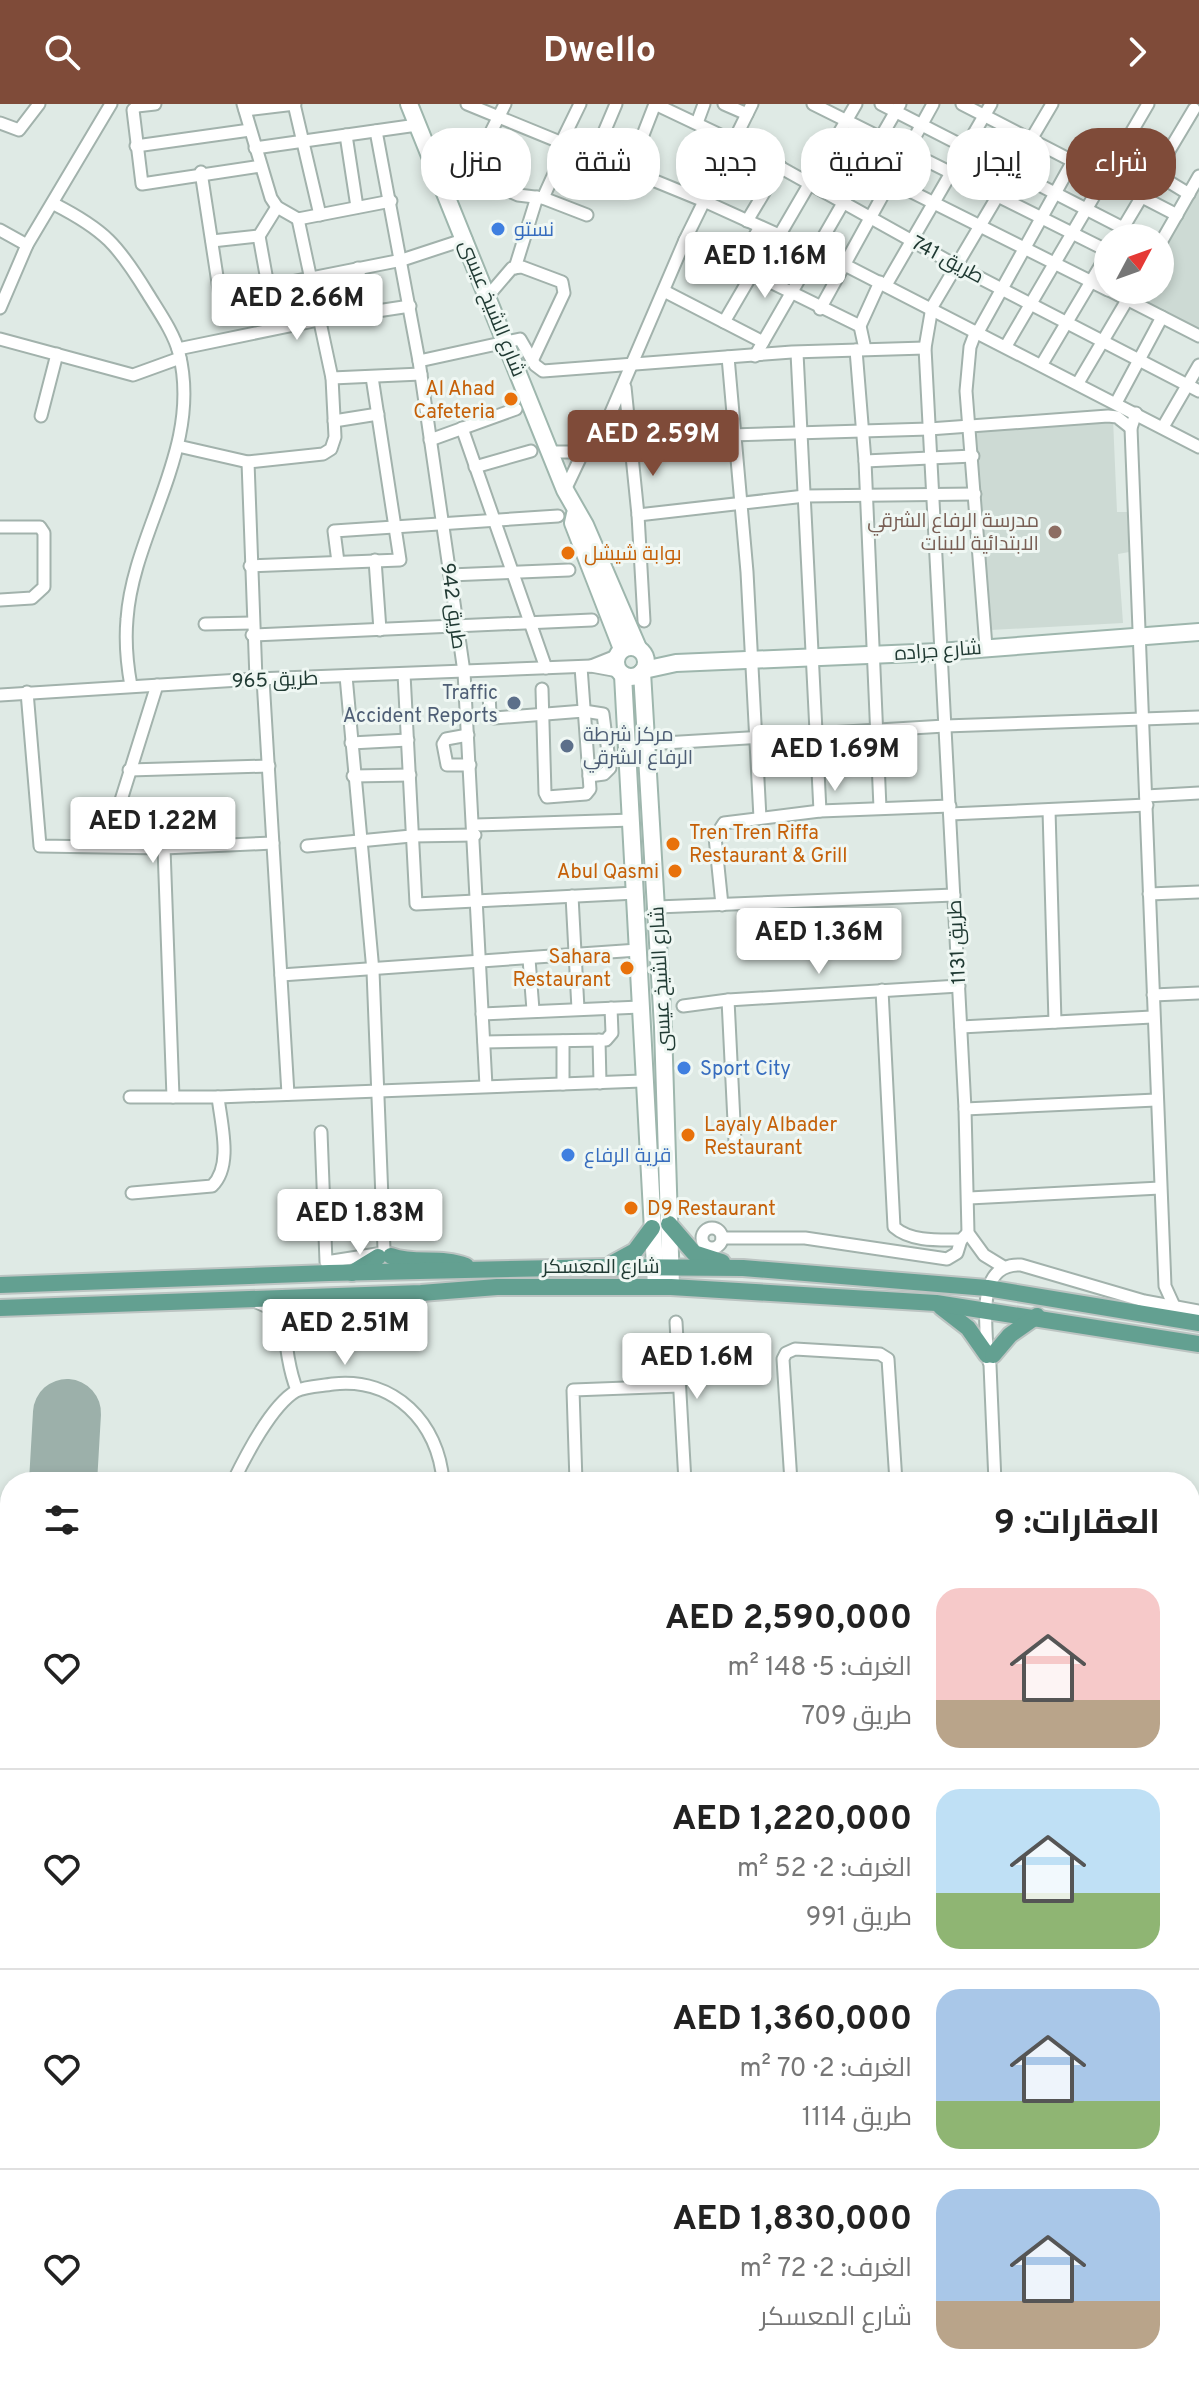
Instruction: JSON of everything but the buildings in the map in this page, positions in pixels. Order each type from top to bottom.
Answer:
[{"type":"main road","points":[[669,1224],[694,1253],[743,1268]]},
{"type":"main road","points":[[606,1267],[635,1251],[652,1228]]},
{"type":"main road","points":[[352,1273],[383,1254],[405,1260],[446,1259],[475,1271]]},
{"type":"main road","name":"شارع المعسكر","points":[[0,1285],[606,1267],[743,1268],[992,1289],[1199,1323]]},
{"type":"main road","name":"شارع المعسكر","points":[[0,1308],[528,1286],[663,1286],[936,1303],[1037,1316],[1199,1344]]},
{"type":"main road","points":[[936,1303],[968,1328],[990,1358],[1010,1335],[1037,1316]]},
{"type":"street","points":[[0,123],[19,130],[39,104]]},
{"type":"street","points":[[0,308],[27,245],[111,104]]},
{"type":"street","points":[[155,104],[133,110],[139,181],[145,185],[201,172],[261,166]]},
{"type":"street","points":[[320,215],[294,104],[250,106],[250,130],[277,207],[298,219],[320,215],[357,207],[391,201]]},
{"type":"street","name":"شارع الشيخ عيسى","points":[[409,104],[488,296],[515,347],[565,490],[585,525],[631,662],[647,744],[657,907],[669,1224],[662,1267]]},
{"type":"street","points":[[467,104],[547,137]]},
{"type":"street","points":[[493,128],[505,104]]},
{"type":"street","points":[[570,128],[580,104]]},
{"type":"street","points":[[606,128],[616,104]]},
{"type":"street","points":[[646,128],[655,104]]},
{"type":"street","name":"طريق 741","points":[[655,104],[707,128]]},
{"type":"street","points":[[697,123],[704,104]]},
{"type":"street","points":[[724,104],[750,109],[741,128]]},
{"type":"street","points":[[813,104],[862,128]]},
{"type":"street","points":[[841,128],[856,104]]},
{"type":"street","points":[[881,104],[898,108],[947,137]]},
{"type":"street","points":[[919,128],[933,104]]},
{"type":"street","points":[[962,104],[1009,128]]},
{"type":"street","points":[[977,128],[991,104]]},
{"type":"street","points":[[1134,128],[1148,104]]},
{"type":"street","points":[[1036,128],[1046,106]]},
{"type":"street","points":[[887,128],[898,108]]},
{"type":"street","points":[[1176,138],[1193,108]]},
{"type":"street","points":[[255,148],[417,125]]},
{"type":"street","points":[[136,146],[250,130]]},
{"type":"street","name":"طريق 942","points":[[376,131],[419,361],[464,672],[475,830],[486,1086]]},
{"type":"street","points":[[346,135],[357,207]]},
{"type":"street","points":[[201,172],[220,296],[402,260],[466,239]]},
{"type":"street","points":[[986,647],[966,391],[970,347],[1066,173]]},
{"type":"street","points":[[1172,224],[1199,176]]},
{"type":"street","points":[[880,808],[871,654],[860,326],[947,177]]},
{"type":"street","points":[[515,268],[547,182]]},
{"type":"street","points":[[660,183],[883,283],[1199,447]]},
{"type":"street","points":[[1176,186],[1189,194]]},
{"type":"street","points":[[1050,190],[1108,224]]},
{"type":"street","points":[[531,195],[587,215]]},
{"type":"street","points":[[779,236],[801,197]]},
{"type":"street","points":[[747,221],[760,200]]},
{"type":"street","name":"طريق 741","points":[[836,200],[1199,391]]},
{"type":"street","points":[[755,356],[844,200]]},
{"type":"street","points":[[820,309],[880,200]]},
{"type":"street","points":[[928,200],[1092,282]]},
{"type":"street","points":[[932,307],[996,200]]},
{"type":"street","points":[[1006,200],[1094,245]]},
{"type":"street","points":[[1006,346],[1092,200]]},
{"type":"street","points":[[1125,224],[1139,200]]},
{"type":"street","points":[[1149,200],[1177,215]]},
{"type":"street","points":[[565,490],[583,452],[603,431],[704,201]]},
{"type":"street","points":[[54,204],[89,222],[112,240],[160,313],[179,354],[184,398],[178,446],[131,596],[127,619],[131,686]]},
{"type":"street","points":[[268,286],[259,236],[277,207]]},
{"type":"street","points":[[178,446],[248,462],[323,454],[331,449],[334,421],[332,378],[298,219]]},
{"type":"street","points":[[737,266],[760,227]]},
{"type":"street","points":[[0,230],[27,245]]},
{"type":"street","points":[[212,241],[259,236]]},
{"type":"street","points":[[685,240],[860,326]]},
{"type":"street","points":[[358,268],[367,313]]},
{"type":"street","points":[[488,296],[505,272],[515,268],[559,278],[564,293],[532,361]]},
{"type":"street","points":[[724,322],[752,274]]},
{"type":"street","points":[[1042,364],[1094,278]]},
{"type":"street","points":[[664,291],[763,342]]},
{"type":"street","points":[[1078,383],[1125,304]]},
{"type":"street","points":[[1143,304],[1199,336]]},
{"type":"street","points":[[0,339],[133,375],[179,354],[318,320],[410,306]]},
{"type":"street","name":"طريق 1131","points":[[932,307],[925,348],[965,1109],[969,1198],[965,1237]]},
{"type":"street","points":[[1116,403],[1162,317]]},
{"type":"street","points":[[419,361],[515,347],[543,371],[631,362],[925,348]]},
{"type":"street","points":[[797,353],[819,735],[820,811]]},
{"type":"street","points":[[41,416],[57,354]]},
{"type":"street","points":[[728,357],[742,503],[750,660],[758,738],[760,818]]},
{"type":"street","points":[[1163,427],[1199,365]]},
{"type":"street","points":[[332,378],[421,374]]},
{"type":"street","points":[[250,566],[400,560],[372,377]]},
{"type":"street","points":[[625,384],[638,515],[644,621]]},
{"type":"street","points":[[430,440],[516,409]]},
{"type":"street","points":[[1136,413],[1131,428],[1147,801],[1152,1017],[1164,1280],[1175,1308]]},
{"type":"street","points":[[334,421],[378,414]]},
{"type":"street","points":[[631,438],[929,429],[1108,416],[1117,417],[1131,428]]},
{"type":"street","points":[[462,428],[546,668]]},
{"type":"street","points":[[475,467],[531,451]]},
{"type":"street","points":[[551,452],[583,452]]},
{"type":"street","points":[[865,461],[973,456]]},
{"type":"street","points":[[248,462],[252,629],[269,766],[288,1094]]},
{"type":"street","points":[[638,515],[805,496],[975,494]]},
{"type":"street","points":[[338,562],[334,531],[558,516]]},
{"type":"street","points":[[0,527],[40,527],[44,533],[44,587],[32,598],[0,600]]},
{"type":"street","points":[[375,560],[380,630]]},
{"type":"street","points":[[450,575],[569,570]]},
{"type":"street","points":[[205,624],[252,629],[380,630],[592,620]]},
{"type":"street","name":"شارع جراده","points":[[631,662],[676,663],[939,652],[1199,632]]},
{"type":"street","name":"شارع الشيخ عيسى","points":[[631,662],[632,820],[642,1081],[652,1228],[662,1267],[663,1286]]},
{"type":"street","name":"طريق 965","points":[[4,694],[631,662]]},
{"type":"street","points":[[542,689],[547,797],[586,794],[590,789],[584,711],[586,666]]},
{"type":"street","points":[[404,674],[416,904],[636,893]]},
{"type":"street","points":[[321,1132],[326,1262],[383,1254],[373,971],[346,676]]},
{"type":"street","points":[[107,845],[157,685]]},
{"type":"street","points":[[27,692],[40,846],[52,849],[107,845],[164,848],[273,843]]},
{"type":"street","points":[[489,694],[490,714],[494,718],[584,711],[603,714],[610,768],[604,774],[589,776]]},
{"type":"street","points":[[647,744],[945,726],[1199,717]]},
{"type":"street","points":[[468,735],[446,739],[443,744],[447,765],[470,765]]},
{"type":"street","points":[[351,743],[408,740]]},
{"type":"street","points":[[129,770],[269,766]]},
{"type":"street","points":[[353,776],[410,775]]},
{"type":"street","points":[[722,905],[715,837],[724,823],[820,811],[880,808],[1049,810],[1199,793]]},
{"type":"street","points":[[1049,810],[1055,1022]]},
{"type":"street","points":[[307,846],[475,830],[632,820]]},
{"type":"street","points":[[164,848],[173,1097]]},
{"type":"street","points":[[1149,894],[1199,892]]},
{"type":"street","points":[[657,907],[954,895]]},
{"type":"street","points":[[572,896],[578,1009]]},
{"type":"street","points":[[281,975],[373,971],[638,950]]},
{"type":"street","points":[[529,959],[533,1010]]},
{"type":"street","points":[[683,1006],[728,1000],[959,986]]},
{"type":"street","points":[[882,990],[895,1249]]},
{"type":"street","points":[[1153,995],[1199,993]]},
{"type":"street","points":[[728,1000],[735,1142]]},
{"type":"street","points":[[482,1014],[640,1007]]},
{"type":"street","points":[[484,1042],[606,1040],[612,1033],[611,1008]]},
{"type":"street","points":[[961,1027],[1152,1017]]},
{"type":"street","points":[[599,1040],[600,1083]]},
{"type":"street","points":[[563,1041],[563,1084]]},
{"type":"street","points":[[130,1097],[218,1097],[642,1081]]},
{"type":"street","points":[[132,1193],[212,1186],[221,1177],[224,1164],[218,1097]]},
{"type":"street","points":[[965,1109],[1156,1100]]},
{"type":"street","points":[[969,1198],[1160,1188]]},
{"type":"street","points":[[894,1227],[912,1237],[965,1237],[984,1255],[1002,1266],[1021,1265],[1144,1301],[1199,1311]]},
{"type":"street","points":[[722,1238],[805,1238],[947,1259],[957,1253],[965,1237]]},
{"type":"street","points":[[995,1472],[990,1358],[992,1289],[1002,1266]]},
{"type":"street","points":[[1144,1301],[1158,1290],[1164,1280]]},
{"type":"street","points":[[297,1390],[290,1374],[287,1324],[299,1308],[319,1296]]},
{"type":"street","points":[[248,1299],[272,1309],[287,1324]]},
{"type":"street","points":[[676,1322],[684,1472]]},
{"type":"street","points":[[790,1472],[783,1359],[786,1353],[795,1349],[880,1354],[888,1359],[895,1472]]},
{"type":"street","points":[[239,1472],[278,1407],[297,1390],[339,1384],[367,1386],[392,1395],[408,1406],[430,1432],[442,1472]]},
{"type":"street","points":[[576,1472],[573,1390],[679,1386]]},
{"type":"shaded area","points":[[1199,183],[1199,334],[1142,304],[1174,304],[1174,224]]},
{"type":"shaded area","name":"مدرسة الرفاع الشرقي الابتدائية للبنات","points":[[1113,419],[1117,512],[1127,512],[1129,552],[1118,554],[1123,623],[990,630],[976,430]]},
{"type":"runway","points":[[64,1472],[67,1413]]},
{"type":"place","name":"نستو","points":[[498,229]]},
{"type":"place","name":"Al Ahad Cafeteria","points":[[511,399]]},
{"type":"place","name":"مدرسة الرفاع الشرقي الابتدائية للبنات","points":[[1055,532]]},
{"type":"place","name":"بوابة شيشل","points":[[568,553]]},
{"type":"place","name":"Traffic Accident Reports","points":[[514,703]]},
{"type":"place","name":"مركز شرطة الرفاع الشرقي","points":[[567,746]]},
{"type":"place","name":"Tren Tren Riffa Restaurant & Grill","points":[[673,844]]},
{"type":"place","name":"Abul Qasmi","points":[[675,871]]},
{"type":"place","name":"Sahara Restaurant","points":[[627,968]]},
{"type":"place","name":"Sport City","points":[[684,1068]]},
{"type":"place","name":"Layaly Albader Restaurant","points":[[688,1135]]},
{"type":"place","name":"قرية الرفاع","points":[[568,1155]]},
{"type":"place","name":"D9 Restaurant","points":[[631,1208]]}]
